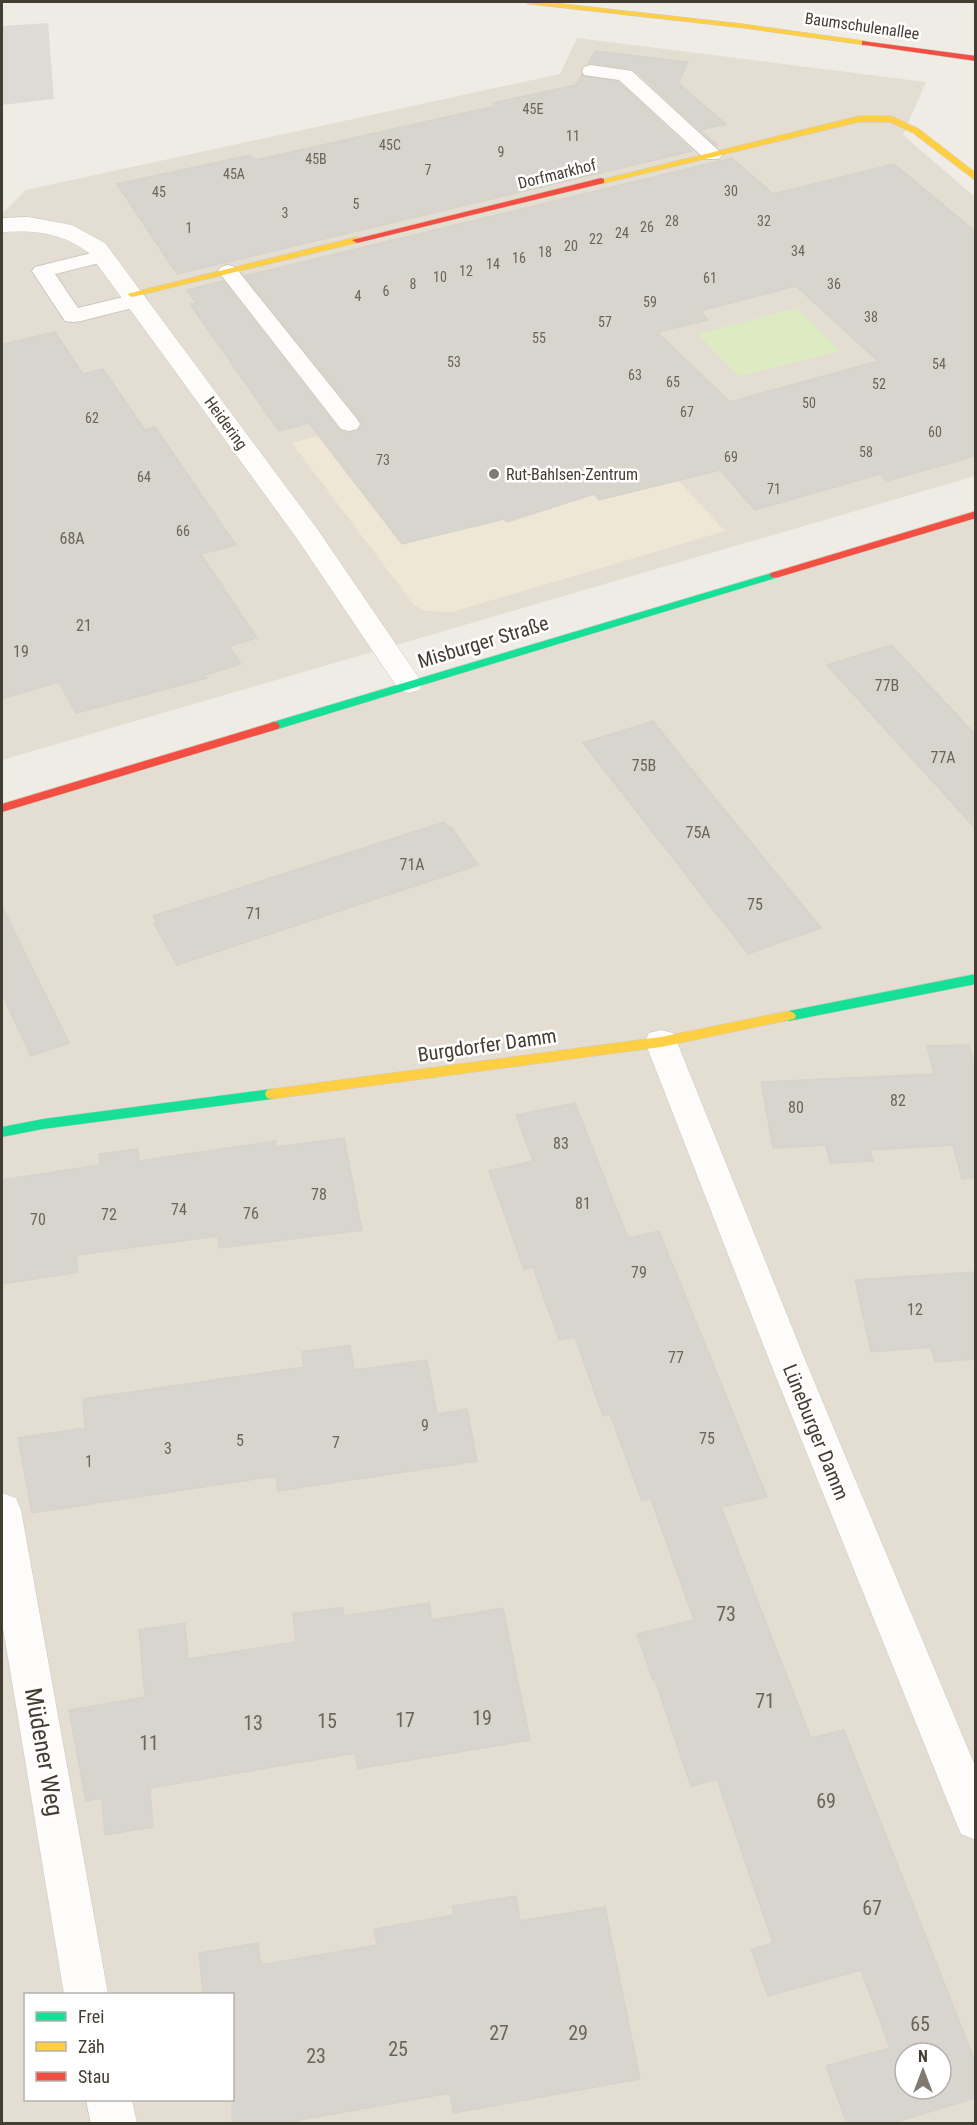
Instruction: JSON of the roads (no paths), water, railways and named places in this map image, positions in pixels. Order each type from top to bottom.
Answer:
[{"type":"street","name":"Baumschulenallee","points":[[529,2],[743,26],[975,59]]},
{"type":"street","name":"Dorfmarkhof","points":[[134,297],[228,271],[859,119],[891,119],[916,130],[975,178]]},
{"type":"street","name":"Heidering","points":[[2,225],[39,224],[64,227],[83,236],[104,256],[309,536],[409,684]]},
{"type":"street","name":"Misburger Straße","points":[[2,808],[975,514]]},
{"type":"street","name":"Burgdorfer Damm","points":[[2,1132],[55,1122],[661,1042],[975,980]]},
{"type":"street","name":"Lüneburger Damm","points":[[661,1042],[788,1362],[975,1820]]},
{"type":"street","name":"Müdener Weg","points":[[2,1510],[86,1993]]},
{"type":"street","points":[[108,2101],[114,2124]]},
{"type":"lane","points":[[591,71],[626,75],[712,154]]},
{"type":"lane","points":[[104,256],[42,271],[73,316],[134,297]]},
{"type":"lane","points":[[228,271],[349,423]]},
{"type":"place","name":"Rut-Bahlsen-Zentrum","points":[[494,474]]}]
